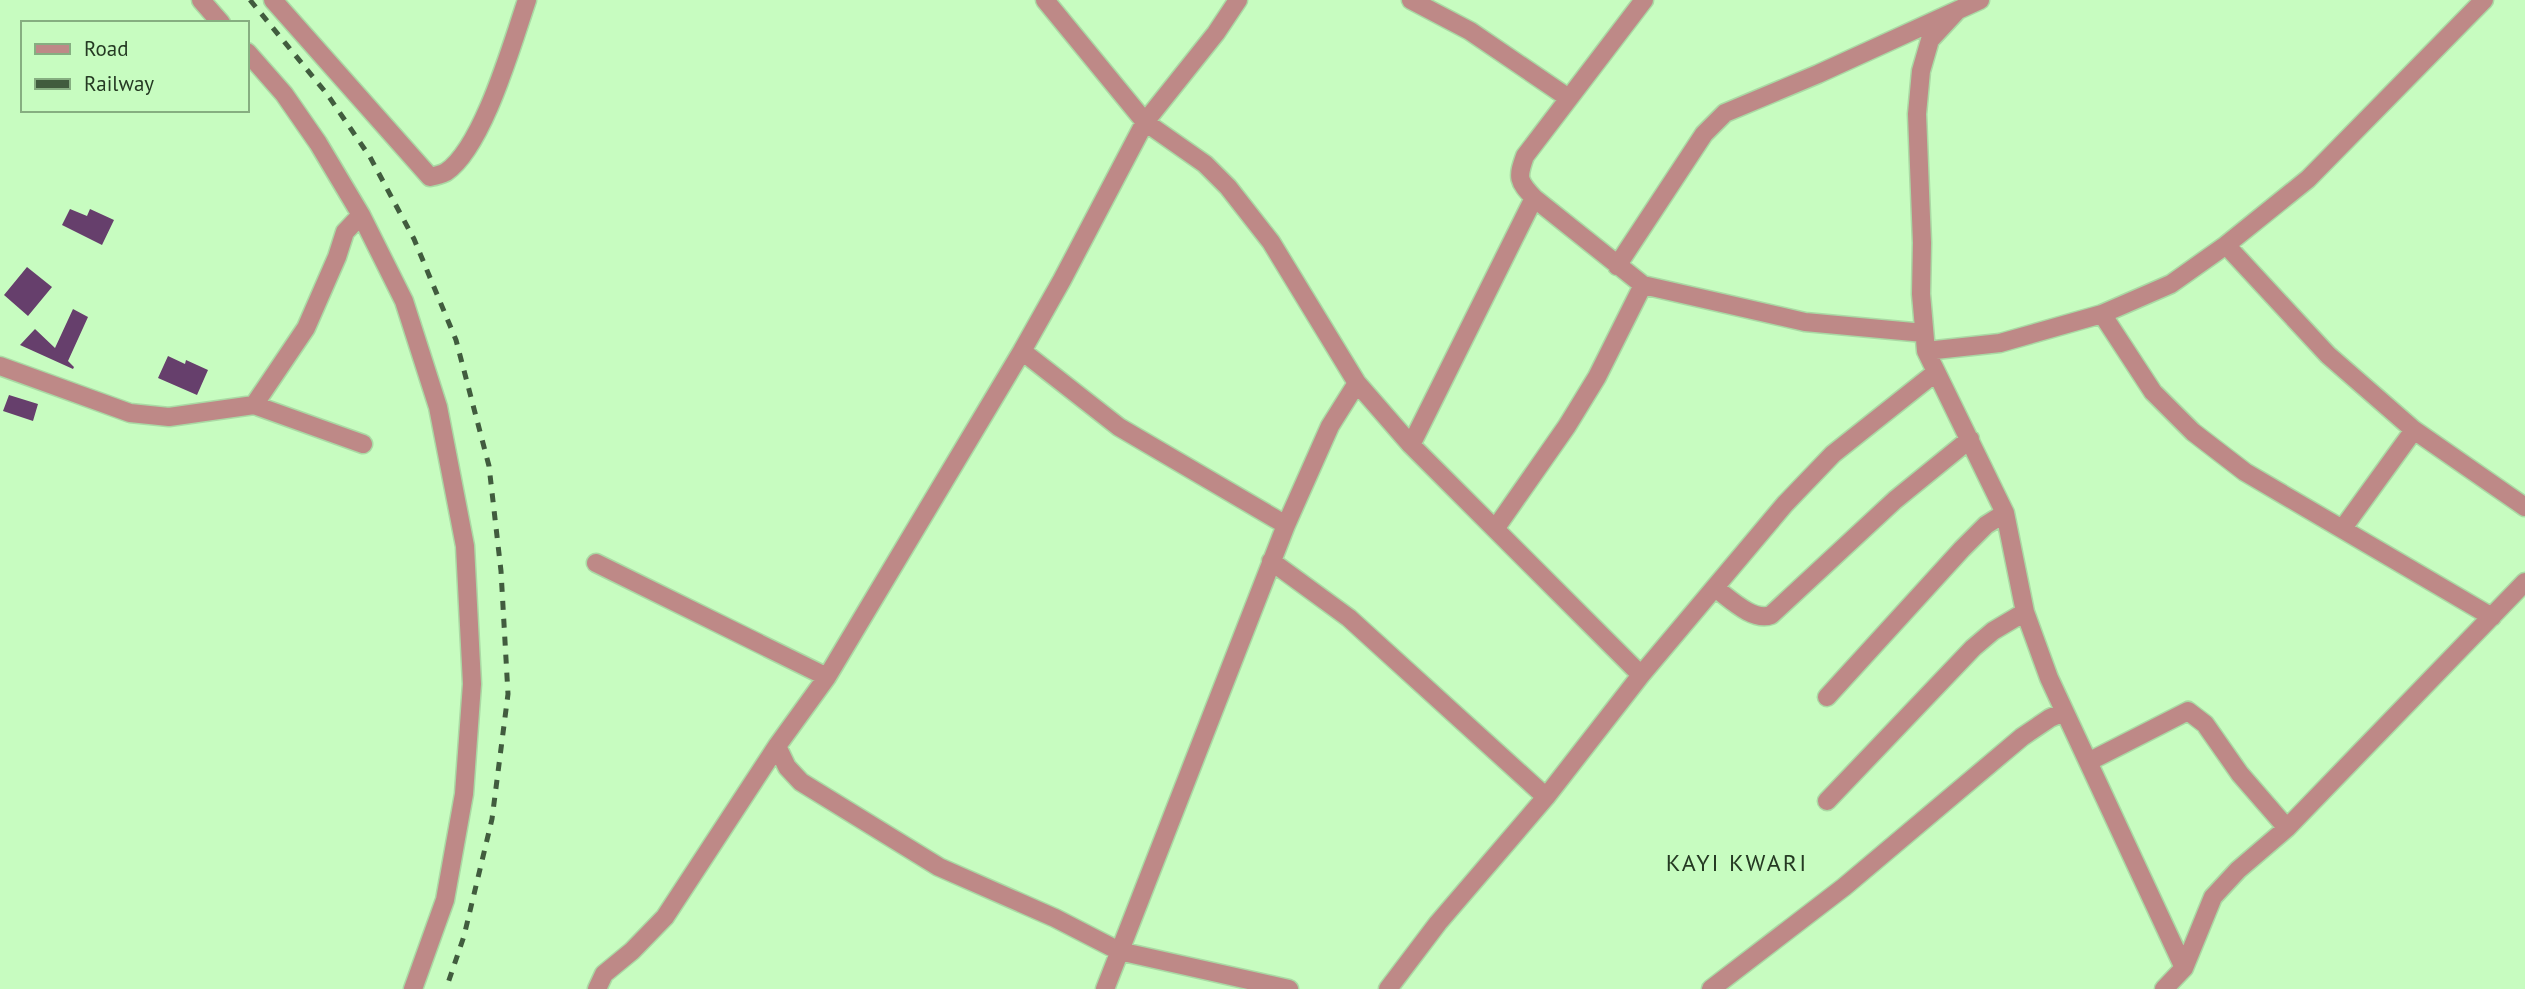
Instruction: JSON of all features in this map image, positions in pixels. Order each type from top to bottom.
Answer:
[{"type":"street","points":[[201,0],[219,21]]},
{"type":"street","points":[[274,0],[430,177],[446,172],[471,144],[495,93],[527,0]]},
{"type":"street","points":[[1045,0],[1146,122],[1195,157],[1228,187],[1271,242],[1357,383],[1411,445],[1641,675]]},
{"type":"street","points":[[597,989],[604,974],[632,951],[665,917],[776,746],[827,677],[1022,351],[1146,122],[1216,33],[1238,0]]},
{"type":"street","points":[[1411,0],[1470,31],[1567,97]]},
{"type":"street","points":[[1644,0],[1567,97],[1525,156],[1519,172],[1521,183],[1534,198],[1643,285],[1805,322],[1925,342],[2000,343],[2102,314],[2171,284],[2226,245],[2308,179],[2484,0]]},
{"type":"street","points":[[1617,266],[1704,134],[1725,113],[1980,0]]},
{"type":"street","points":[[1956,12],[1930,40],[1921,71],[1918,103],[1921,294],[1925,342],[1935,373],[2005,513],[2025,612],[2049,678],[2184,968]]},
{"type":"street","points":[[248,53],[284,94],[318,143],[360,215],[404,301],[438,407],[465,547],[472,684],[464,794],[445,900],[413,989]]},
{"type":"street","points":[[1411,445],[1534,198]]},
{"type":"street","points":[[254,405],[306,328],[345,232],[360,215]]},
{"type":"street","points":[[2226,245],[2328,355],[2414,430],[2525,507]]},
{"type":"street","points":[[1495,529],[1567,426],[1597,377],[1643,285]]},
{"type":"street","points":[[2102,314],[2153,392],[2193,432],[2245,472],[2492,617]]},
{"type":"street","points":[[1022,351],[1119,427],[1286,525]]},
{"type":"street","points":[[0,366],[130,413],[169,417],[254,405],[363,444]]},
{"type":"street","points":[[1388,989],[1438,923],[1546,797],[1641,675],[1785,503],[1833,454],[1935,373]]},
{"type":"street","points":[[1105,989],[1271,561],[1330,426],[1357,383]]},
{"type":"street","points":[[2343,528],[2414,430]]},
{"type":"street","points":[[1715,588],[1755,615],[1770,615],[1895,500],[1970,439]]},
{"type":"street","points":[[1827,697],[1962,549],[1986,525],[2005,513]]},
{"type":"street","points":[[1271,561],[1349,618],[1546,797]]},
{"type":"street","points":[[596,563],[827,677]]},
{"type":"street","points":[[2164,989],[2184,968],[2213,897],[2238,870],[2287,828],[2525,582]]},
{"type":"street","points":[[1827,801],[1973,648],[1993,631],[2025,612]]},
{"type":"street","points":[[2088,762],[2188,711],[2205,724],[2240,774],[2287,828]]},
{"type":"street","points":[[1712,989],[1844,887],[2022,737],[2064,712]]},
{"type":"street","points":[[776,746],[787,767],[801,782],[939,867],[1055,918],[1119,951],[1289,989]]},
{"type":"building","points":[[70,209],[87,216],[90,209],[114,220],[102,245],[62,225]]},
{"type":"building","points":[[27,267],[52,287],[28,316],[4,295]]},
{"type":"building","points":[[73,309],[88,317],[68,361],[73,369],[20,345],[35,329],[55,348]]},
{"type":"building","points":[[168,356],[185,364],[186,360],[208,370],[197,395],[158,378]]},
{"type":"building","points":[[9,395],[38,404],[33,421],[3,411]]},
{"type":"railway","points":[[250,0],[327,94],[370,157],[414,239],[456,340],[489,466],[501,571],[508,694],[492,819],[464,936],[446,989]]},
{"type":"district","name":"KAYI KWARI","points":[[1737,862]]}]
